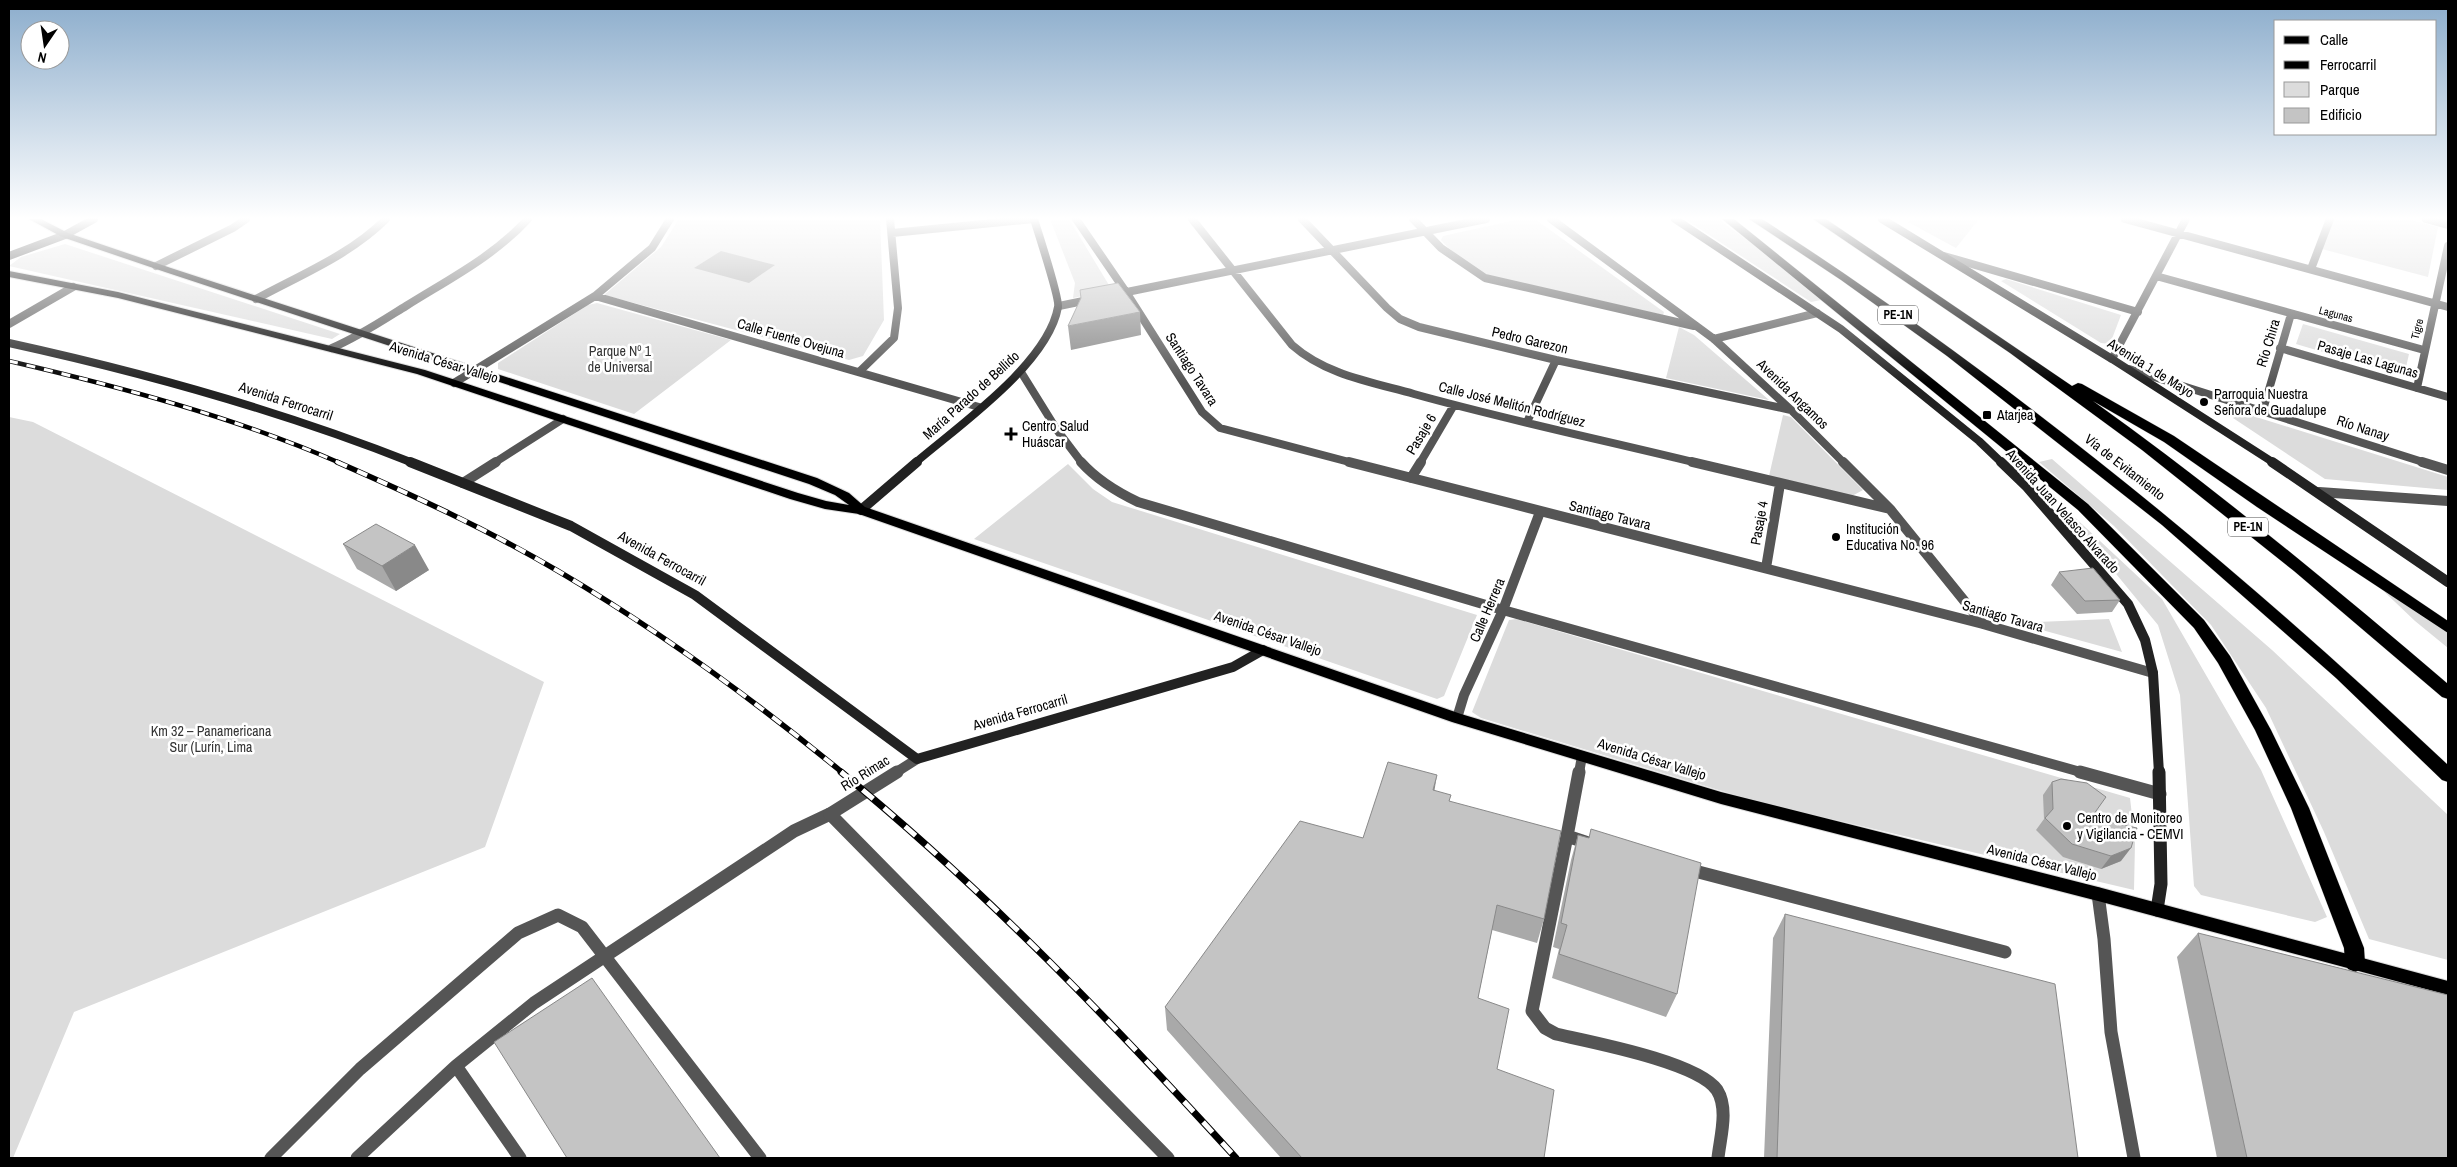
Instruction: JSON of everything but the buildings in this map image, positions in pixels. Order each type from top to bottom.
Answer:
[{"type":"highway","points":[[1795,273],[2083,507],[2200,624],[2246,696],[2300,808],[2354,948],[2355,963]]},
{"type":"highway","name":"Vía de Evitamiento","points":[[1838,273],[1951,353],[2167,522],[2342,674],[2448,775]]},
{"type":"highway","name":"Vía de Evitamiento","points":[[1899,273],[2041,369],[2230,513],[2448,693]]},
{"type":"highway","points":[[2041,369],[2106,402],[2169,439],[2262,504],[2448,628]]},
{"type":"main road","name":"Avenida César Vallejo","points":[[179,273],[813,481],[839,491],[852,499],[861,510]]},
{"type":"main road","name":"Avenida César Vallejo","points":[[9,274],[208,316],[332,348],[454,383],[794,496],[825,505],[861,510],[1457,718],[1721,798],[2098,894],[2448,988]]},
{"type":"street","points":[[256,299],[302,273]]},
{"type":"street","points":[[332,348],[362,333],[459,273]]},
{"type":"street","points":[[454,383],[595,296],[622,273]]},
{"type":"street","points":[[859,372],[894,338],[898,308],[895,273]]},
{"type":"street","points":[[1050,273],[1060,306],[1098,298]]},
{"type":"street","name":"Santiago Tavara","points":[[1110,273],[1202,412],[1220,428],[1540,512],[1983,624],[2153,673]]},
{"type":"street","points":[[1122,293],[1224,273]]},
{"type":"street","name":"Calle José Melitón Rodríguez","points":[[1233,273],[1292,345],[1308,359],[1334,371],[1454,405],[1890,509]]},
{"type":"street","name":"Pedro Garezon","points":[[1353,273],[1400,319],[1419,327],[1556,360],[1791,410]]},
{"type":"street","points":[[1478,273],[1485,278],[1699,327]]},
{"type":"street","name":"Avenida Angamos","points":[[1626,273],[1714,339],[1791,410],[1890,509],[1983,624]]},
{"type":"street","name":"Avenida Juan Velasco Alvarado","points":[[1757,273],[1841,329],[1979,441],[2027,487],[2128,604],[2145,640],[2153,673],[2160,794],[2162,884],[2157,910]]},
{"type":"street","name":"Avenida 1 de Mayo","points":[[1971,273],[2112,359],[2319,492],[2448,582]]},
{"type":"street","points":[[2004,273],[2138,312]]},
{"type":"street","points":[[2324,273],[2448,307]]},
{"type":"street","name":"Tigre","points":[[2417,388],[2442,273]]},
{"type":"street","points":[[2112,359],[2156,276]]},
{"type":"street","name":"Lagunas","points":[[2156,276],[2424,350]]},
{"type":"street","points":[[9,324],[73,287]]},
{"type":"street","name":"Calle Fuente Ovejuna","points":[[595,296],[979,407]]},
{"type":"street","name":"María Parado de Bellido","points":[[861,510],[1021,372],[1044,344],[1060,306]]},
{"type":"street","points":[[1714,339],[1817,313]]},
{"type":"street","name":"Río Chira","points":[[2263,410],[2291,314]]},
{"type":"street","name":"Avenida Ferrocarril","points":[[9,343],[99,364],[249,406],[375,448],[570,526],[695,595],[917,759],[1233,667],[1263,650]]},
{"type":"street","name":"Pasaje Las Lagunas","points":[[2280,348],[2448,397]]},
{"type":"street","points":[[1527,422],[1556,360]]},
{"type":"street","name":"Río Nanay","points":[[2126,368],[2448,470]]},
{"type":"street","points":[[1021,372],[1080,462],[1095,477],[1119,495],[1503,610],[2160,794]]},
{"type":"street","name":"Pasaje 6","points":[[1411,478],[1454,405]]},
{"type":"street","points":[[463,483],[563,419]]},
{"type":"street","name":"Pasaje 4","points":[[1766,568],[1780,484]]},
{"type":"street","points":[[2319,492],[2448,501]]},
{"type":"street","name":"Calle Herrera","points":[[1457,718],[1464,695],[1503,610],[1540,512]]},
{"type":"street","points":[[1582,756],[1532,1011],[1541,1024],[1556,1034],[1676,1065],[1700,1076],[1717,1089],[1723,1108],[1718,1158]]},
{"type":"street","name":"Río Rimac","points":[[357,1158],[456,1066],[534,1003],[605,958],[794,831],[830,814],[917,759]]},
{"type":"street","points":[[830,814],[1168,1158]]},
{"type":"street","points":[[1567,836],[1601,847]]},
{"type":"street","points":[[1678,867],[2004,952]]},
{"type":"street","points":[[2098,894],[2104,939],[2111,1032],[2134,1158]]},
{"type":"street","points":[[271,1158],[360,1069],[518,933],[558,915],[582,927],[760,1158]]},
{"type":"street","points":[[456,1066],[520,1158]]},
{"type":"green space","points":[[42,273],[155,273],[340,334],[332,339]]},
{"type":"green space","points":[[630,273],[882,273],[884,320],[863,356],[849,360],[604,295]]},
{"type":"green space","points":[[1071,273],[1102,273],[1112,290],[1073,298],[1075,283]]},
{"type":"green space","points":[[1485,273],[1611,273],[1664,312],[1663,315],[1493,277]]},
{"type":"green space","points":[[1768,273],[1790,273],[1821,300],[1811,302]]},
{"type":"green space","points":[[2415,273],[2429,273],[2428,277]]},
{"type":"green space","points":[[2006,279],[2121,315],[2110,344],[2101,343],[2001,281]]},
{"type":"green space","name":"Parque Nº 1 de Universal","points":[[597,303],[731,340],[634,414],[498,369],[498,363],[588,305]]},
{"type":"green space","points":[[2303,324],[2409,354],[2404,376],[2296,344]]},
{"type":"green space","points":[[1679,327],[1694,335],[1769,400],[1666,378]]},
{"type":"green space","points":[[2237,411],[2448,477],[2448,490],[2325,479],[2233,418]]},
{"type":"green space","points":[[1783,415],[1791,417],[1863,490],[1850,497],[1769,476]]},
{"type":"green space","name":"Km 32 – Panamericana Sur (Lurín, Lima","points":[[9,417],[33,422],[544,682],[485,847],[74,1012],[13,1158],[9,1158]]},
{"type":"green space","points":[[2052,459],[2272,650],[2448,815],[2448,960],[2369,939],[2324,832],[2266,708],[2211,625],[2114,526],[2039,462]]},
{"type":"green space","points":[[1068,464],[1093,489],[1112,502],[1477,615],[1444,696],[1437,699],[974,539]]},
{"type":"green space","points":[[2053,497],[2162,599],[2261,770],[2327,917],[2315,922],[2201,895],[2194,886],[2180,695],[2158,625]]},
{"type":"green space","points":[[2374,582],[2448,633],[2448,648],[2415,621]]},
{"type":"green space","points":[[1516,619],[2130,798],[2135,842],[2134,890],[1755,801],[1481,718],[1472,712],[1509,620]]},
{"type":"green space","points":[[2109,619],[2122,652],[2017,623]]},
{"type":"shaded area","points":[[714,273],[763,273],[749,283]]},
{"type":"railway","points":[[9,361],[177,404],[259,431],[340,463]]},
{"type":"railway","points":[[337,462],[477,527],[558,571],[632,617],[704,666],[843,773]]},
{"type":"railway","points":[[841,772],[946,863],[1046,958],[1236,1158]]},
{"type":"place","name":"Parroquia Nuestra Señora de Guadalupe","points":[[2204,402]]},
{"type":"place","name":"Atarjea","points":[[1987,415]]},
{"type":"place","name":"Centro Salud Huáscar","points":[[1011,434]]},
{"type":"place","name":"Institución Educativa No. 96","points":[[1836,537]]},
{"type":"place","name":"Centro de Monitoreo y Vigilancia - CEMVI","points":[[2067,826]]}]
